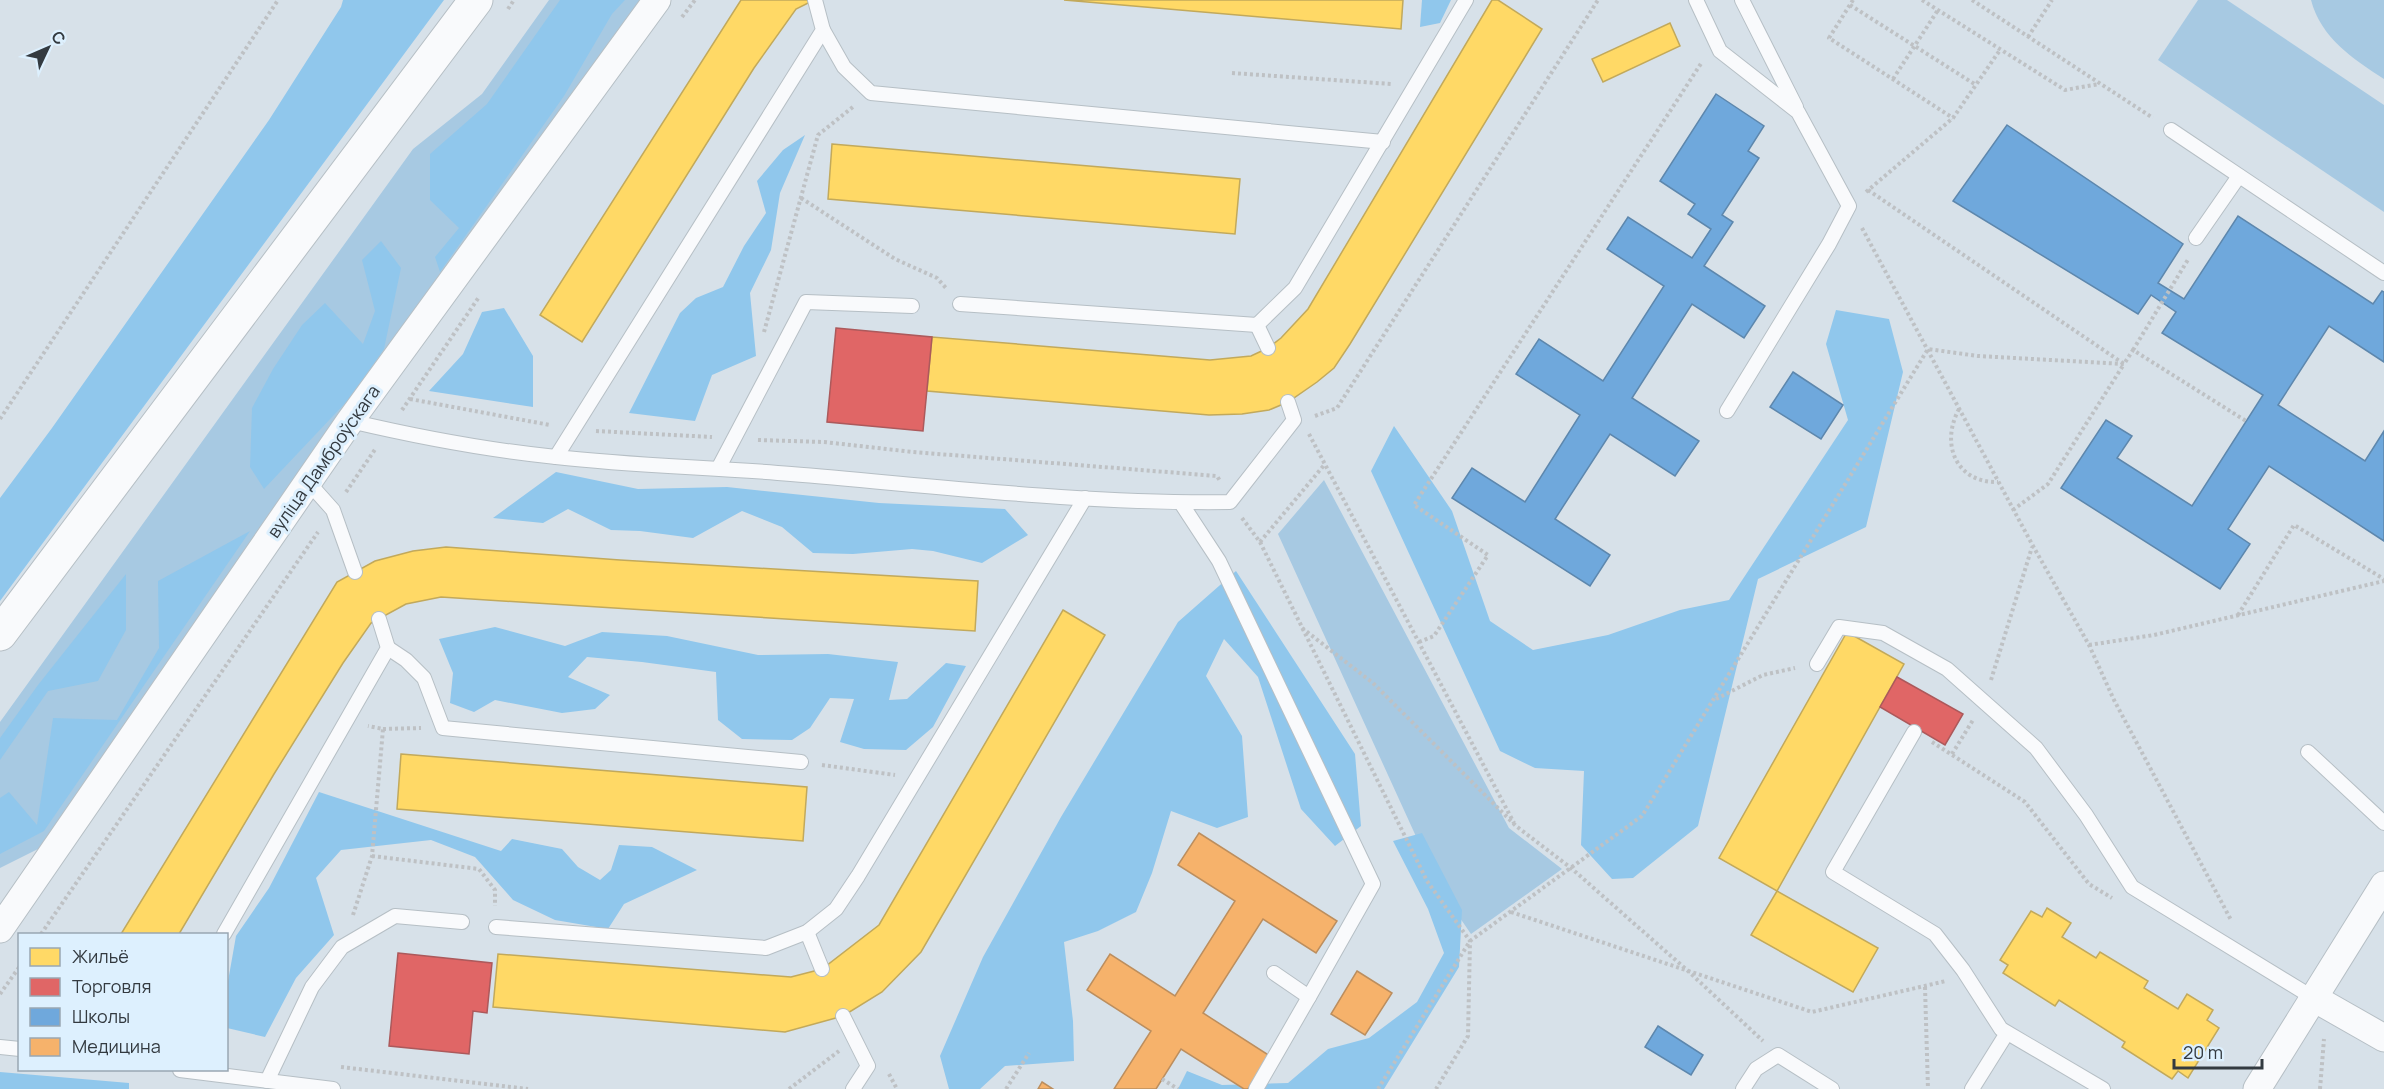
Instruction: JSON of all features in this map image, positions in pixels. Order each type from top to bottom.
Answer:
[{"type":"main road","points":[[0,634],[476,0]]},
{"type":"street","name":"вуліца Дамброўскага","points":[[0,929],[350,421],[657,0]]},
{"type":"street","points":[[2257,1089],[2319,1001],[2384,885]]},
{"type":"street","points":[[2319,1001],[2384,1038]]},
{"type":"lane","points":[[815,0],[823,30],[844,67],[871,93],[1383,142]]},
{"type":"lane","points":[[960,304],[1257,325],[1295,288],[1466,0]]},
{"type":"lane","points":[[1695,0],[1720,51],[1798,112]]},
{"type":"lane","points":[[1727,411],[1850,206],[1798,112],[1742,0]]},
{"type":"lane","points":[[556,457],[823,30]]},
{"type":"lane","points":[[2171,130],[2384,273]]},
{"type":"lane","points":[[2196,238],[2239,176]]},
{"type":"lane","points":[[719,467],[806,302],[912,306]]},
{"type":"lane","points":[[1257,325],[1268,348]]},
{"type":"lane","points":[[350,421],[388,430],[556,457],[719,467],[1085,498],[1181,503],[1230,502],[1297,419],[1288,402]]},
{"type":"lane","points":[[308,482],[333,510],[355,572]]},
{"type":"lane","points":[[496,927],[766,948],[807,932],[836,909],[1085,498]]},
{"type":"lane","points":[[1181,503],[1219,561],[1373,884],[1256,1089]]},
{"type":"lane","points":[[379,619],[388,648],[406,660],[424,678],[443,728],[801,762]]},
{"type":"lane","points":[[1817,664],[1839,627],[1883,633],[1947,669],[2036,748],[2086,815],[2132,887],[2319,1001]]},
{"type":"lane","points":[[226,933],[388,648]]},
{"type":"lane","points":[[1914,732],[1833,872],[1935,934],[1964,970],[2001,1029],[2103,1089]]},
{"type":"lane","points":[[2308,752],[2384,823]]},
{"type":"lane","points":[[267,1081],[312,987],[342,947],[395,916],[462,922]]},
{"type":"lane","points":[[807,932],[822,969]]},
{"type":"lane","points":[[1274,973],[1309,997]]},
{"type":"lane","points":[[843,1016],[868,1066],[853,1089]]},
{"type":"lane","points":[[1972,1089],[2007,1033]]},
{"type":"lane","points":[[0,1047],[18,1049]]},
{"type":"lane","points":[[1743,1089],[1756,1069],[1778,1055],[1832,1089]]},
{"type":"lane","points":[[188,1071],[333,1089]]},
{"type":"path","points":[[0,419],[278,0]]},
{"type":"path","points":[[681,19],[695,0]]},
{"type":"path","points":[[1515,826],[1325,464],[1297,419],[1337,408],[1598,0]]},
{"type":"path","points":[[1853,0],[1829,38],[1953,118]]},
{"type":"path","points":[[1922,0],[2065,90],[2100,84]]},
{"type":"path","points":[[1972,0],[2158,122]]},
{"type":"path","points":[[1984,8],[1986,0]]},
{"type":"path","points":[[2028,37],[2052,0]]},
{"type":"path","points":[[1850,5],[1976,85]]},
{"type":"path","points":[[1893,79],[1938,10]]},
{"type":"path","points":[[2000,50],[1953,118],[1850,206],[2032,546],[2089,645],[2114,700],[2234,927]]},
{"type":"path","points":[[1419,642],[1434,636],[1488,555],[1414,505],[1698,64],[1720,51]]},
{"type":"path","points":[[1232,74],[1416,86]]},
{"type":"path","points":[[773,364],[763,333],[818,135],[871,93]]},
{"type":"path","points":[[1868,190],[2124,364]]},
{"type":"path","points":[[801,198],[895,259],[937,278],[960,304]]},
{"type":"path","points":[[2013,510],[2048,484],[2186,266],[2196,238]]},
{"type":"path","points":[[42,933],[481,294]]},
{"type":"path","points":[[1928,349],[1978,356],[2124,364]]},
{"type":"path","points":[[1378,1089],[1470,941],[1642,816],[1928,349]]},
{"type":"path","points":[[2133,350],[2246,422]]},
{"type":"path","points":[[1959,408],[1952,422],[1950,437],[1952,451],[1959,465],[1971,476],[1985,482],[1998,482]]},
{"type":"path","points":[[734,439],[824,442],[913,452],[1217,476],[1230,502],[1260,542],[1299,626],[1427,881],[1470,941],[1468,1036],[1436,1089]]},
{"type":"path","points":[[1260,542],[1325,464]]},
{"type":"path","points":[[2238,615],[2294,525],[2384,580]]},
{"type":"path","points":[[1952,754],[1984,701],[2032,546]]},
{"type":"path","points":[[2089,645],[2154,635],[2384,580]]},
{"type":"path","points":[[1299,626],[1372,683],[1515,826],[1571,868],[1688,971],[1778,1055]]},
{"type":"path","points":[[1715,699],[1763,675],[1817,664]]},
{"type":"path","points":[[346,721],[383,729],[443,728]]},
{"type":"path","points":[[342,947],[372,856],[383,729]]},
{"type":"path","points":[[801,762],[915,778]]},
{"type":"path","points":[[372,856],[479,870],[495,890],[496,927]]},
{"type":"path","points":[[1510,912],[1812,1011],[1942,984],[1964,970]]},
{"type":"path","points":[[0,994],[18,969]]},
{"type":"path","points":[[1925,987],[1928,1089]]},
{"type":"path","points":[[2319,1001],[2320,1089]]},
{"type":"path","points":[[789,1089],[853,1040]]},
{"type":"path","points":[[1006,1089],[1029,1053]]},
{"type":"path","points":[[334,1066],[528,1089]]},
{"type":"path","points":[[1162,1079],[1178,1089]]},
{"type":"shaded area","points":[[343,0],[444,0],[0,601],[0,498],[269,120],[341,7]]},
{"type":"shaded area","points":[[549,0],[648,0],[44,846],[0,868],[0,722],[413,149],[482,94]]},
{"type":"shaded area","points":[[560,0],[625,0],[612,14],[564,96],[440,272],[435,257],[459,228],[430,200],[430,154],[487,104]]},
{"type":"shaded area","points":[[1422,0],[1451,0],[1440,23],[1420,27]]},
{"type":"shaded area","points":[[2198,0],[2227,0],[2384,105],[2384,212],[2158,60]]},
{"type":"shaded area","points":[[2311,0],[2384,0],[2384,79],[2361,64],[2330,36],[2322,26]]},
{"type":"shaded area","points":[[805,135],[780,193],[771,250],[750,293],[756,356],[712,375],[695,421],[629,413],[680,313],[696,298],[723,287],[744,246],[766,213],[757,181],[783,150]]},
{"type":"shaded area","points":[[381,241],[401,268],[384,349],[350,398],[264,489],[250,467],[252,408],[273,369],[302,325],[325,303],[363,344],[375,311],[362,260]]},
{"type":"shaded area","points":[[504,308],[533,356],[533,407],[429,391],[463,354],[482,312]]},
{"type":"shaded area","points":[[1836,310],[1889,319],[1903,372],[1866,527],[1758,579],[1698,826],[1633,878],[1612,879],[1581,845],[1584,771],[1535,768],[1500,751],[1371,471],[1394,426],[1452,511],[1490,621],[1533,650],[1608,635],[1680,610],[1729,600],[1848,420],[1826,344]]},
{"type":"shaded area","points":[[556,472],[638,489],[727,487],[879,503],[1005,509],[1028,535],[982,563],[933,551],[912,549],[853,554],[813,553],[782,527],[742,511],[693,538],[640,531],[611,530],[568,509],[543,523],[493,518]]},
{"type":"shaded area","points":[[1324,480],[1509,828],[1562,869],[1471,934],[1440,889],[1278,534]]},
{"type":"shaded area","points":[[250,531],[44,831],[0,854],[0,798],[9,792],[37,825],[53,718],[117,720],[159,648],[158,581]]},
{"type":"shaded area","points":[[1236,571],[1355,754],[1361,826],[1335,846],[1301,809],[1258,677],[1224,639],[1206,676],[1242,736],[1248,817],[1217,828],[1171,811],[1152,873],[1136,912],[1098,931],[1064,942],[1073,1021],[1074,1061],[1005,1066],[980,1089],[949,1089],[940,1056],[983,957],[1061,817],[1178,622]]},
{"type":"shaded area","points":[[126,574],[126,630],[98,681],[48,691],[0,760],[0,738],[38,685]]},
{"type":"shaded area","points":[[495,627],[565,646],[602,632],[667,636],[758,655],[828,654],[898,662],[889,700],[907,699],[946,663],[966,666],[933,727],[906,750],[864,749],[840,742],[854,699],[830,698],[810,728],[792,740],[742,739],[718,720],[716,672],[642,662],[587,657],[568,677],[610,695],[595,709],[562,713],[495,700],[474,712],[450,703],[453,673],[439,639]]},
{"type":"shaded area","points":[[319,792],[501,851],[512,839],[562,849],[578,867],[600,880],[611,870],[619,845],[652,847],[697,870],[624,904],[608,929],[555,920],[513,900],[475,857],[431,840],[341,850],[316,878],[334,935],[296,978],[265,1037],[228,1028],[228,981],[236,936],[269,888]]},
{"type":"shaded area","points":[[1422,833],[1462,910],[1459,967],[1384,1089],[1178,1089],[1187,1071],[1222,1085],[1288,1083],[1328,1049],[1369,1038],[1417,1002],[1444,953],[1428,909],[1393,841]]},
{"type":"shaded area","points":[[0,1072],[129,1083],[129,1089],[0,1089]]},
{"type":"building: Жильё","points":[[741,0],[814,0],[796,9],[754,68],[582,342],[540,315]]},
{"type":"building: Жильё","points":[[1064,0],[1403,0],[1401,29]]},
{"type":"building: Жильё","points":[[1492,0],[1498,0],[1542,29],[1350,344],[1334,368],[1317,382],[1288,402],[1269,410],[1209,415],[927,391],[932,337],[1210,360],[1251,356],[1268,348],[1281,338],[1308,309]]},
{"type":"building: Жильё","points":[[1670,23],[1680,46],[1603,82],[1592,59]]},
{"type":"building: Жильё","points":[[832,144],[1240,179],[1235,234],[828,199]]},
{"type":"building: Жильё","points":[[446,547],[620,560],[978,581],[975,631],[441,597],[406,604],[371,623],[343,663],[180,933],[122,933],[337,582],[375,561],[413,551]]},
{"type":"building: Жильё","points":[[1063,610],[1105,635],[921,952],[882,992],[843,1016],[785,1032],[493,1007],[498,954],[791,977],[822,969],[879,925]]},
{"type":"building: Жильё","points":[[1847,632],[1904,664],[1777,891],[1719,858]]},
{"type":"building: Жильё","points":[[401,754],[807,787],[803,841],[397,809]]},
{"type":"building: Жильё","points":[[1777,891],[1878,948],[1853,992],[1751,935]]},
{"type":"building: Жильё","points":[[2047,908],[2071,923],[2062,937],[2096,958],[2100,952],[2148,981],[2144,988],[2178,1009],[2187,994],[2213,1010],[2207,1020],[2219,1028],[2188,1078],[2178,1071],[2172,1079],[2122,1047],[2125,1042],[2059,1000],[2055,1006],[2003,973],[2008,965],[2000,960],[2031,911],[2042,917]]},
{"type":"building: Торговля","points":[[836,328],[932,337],[923,431],[827,422]]},
{"type":"building: Торговля","points":[[1897,677],[1963,714],[1945,745],[1880,707]]},
{"type":"building: Торговля","points":[[398,953],[492,963],[487,1013],[473,1011],[469,1054],[389,1046]]},
{"type":"building: Школы","points":[[1716,94],[1764,126],[1748,151],[1759,158],[1722,215],[1733,222],[1704,266],[1765,306],[1744,338],[1692,304],[1632,398],[1699,441],[1675,476],[1610,434],[1555,519],[1610,555],[1590,586],[1452,498],[1472,468],[1525,502],[1580,415],[1516,374],[1539,339],[1603,381],[1664,286],[1607,249],[1628,217],[1692,258],[1711,229],[1688,214],[1695,204],[1660,181]]},
{"type":"building: Школы","points":[[2007,125],[2183,244],[2158,283],[2184,299],[2238,216],[2373,304],[2382,291],[2384,292],[2384,362],[2329,326],[2278,405],[2365,461],[2384,431],[2384,541],[2269,466],[2228,529],[2250,544],[2220,589],[2061,488],[2106,420],[2132,436],[2117,458],[2192,506],[2263,395],[2162,333],[2176,312],[2151,295],[2138,314],[1953,201]]},
{"type":"building: Школы","points":[[1793,372],[1843,405],[1821,439],[1770,407]]},
{"type":"building: Школы","points":[[1658,1026],[1703,1055],[1691,1075],[1645,1047]]},
{"type":"building: Медицина","points":[[1199,833],[1337,921],[1316,953],[1263,919],[1203,1013],[1270,1056],[1248,1089],[1244,1089],[1181,1049],[1156,1089],[1114,1089],[1151,1031],[1087,990],[1110,954],[1175,996],[1235,901],[1178,865]]},
{"type":"building: Медицина","points":[[1357,971],[1392,993],[1365,1035],[1331,1014]]},
{"type":"building: Медицина","points":[[1042,1082],[1053,1089],[1038,1089]]}]
